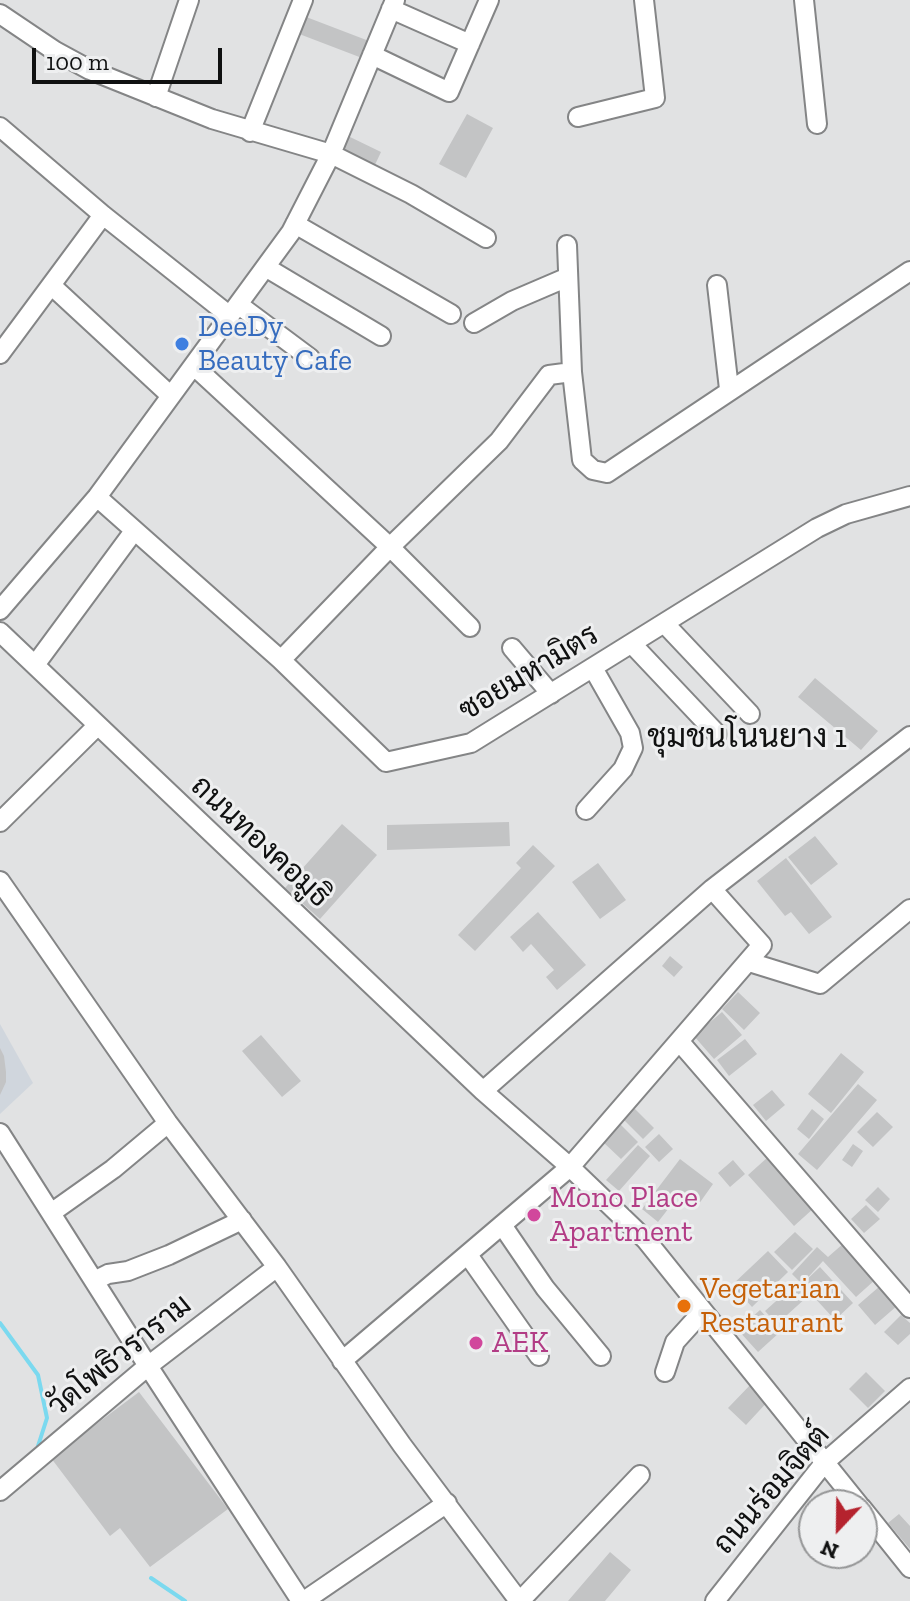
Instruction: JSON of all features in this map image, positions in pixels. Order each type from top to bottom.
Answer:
[{"type":"street","points":[[156,97],[189,0]]},
{"type":"street","points":[[250,132],[303,0]]},
{"type":"street","points":[[372,55],[449,92],[489,0]]},
{"type":"street","points":[[578,117],[655,98],[644,0]]},
{"type":"street","points":[[804,0],[817,124]]},
{"type":"street","points":[[0,610],[97,497],[267,268],[295,224],[331,154],[393,5],[470,44]]},
{"type":"street","points":[[0,14],[67,57],[156,97],[250,132],[331,154],[411,194],[486,238]]},
{"type":"street","points":[[0,127],[103,215],[234,310],[310,358]]},
{"type":"street","points":[[0,354],[103,215]]},
{"type":"street","points":[[295,224],[451,314]]},
{"type":"street","points":[[567,245],[572,372],[582,460],[600,473],[607,473],[632,458],[729,389],[910,271]]},
{"type":"street","points":[[267,268],[381,336]]},
{"type":"street","points":[[474,323],[512,301],[568,277]]},
{"type":"street","points":[[51,285],[171,396]]},
{"type":"street","points":[[717,285],[729,389]]},
{"type":"street","points":[[194,366],[390,547],[470,627]]},
{"type":"street","points":[[281,660],[390,547],[499,441],[549,375],[572,372]]},
{"type":"street","name":"ซอยมหามิตร","points":[[97,497],[281,660],[386,762],[471,743],[817,528],[846,514],[910,496]]},
{"type":"street","points":[[35,665],[134,531]]},
{"type":"street","points":[[664,623],[750,714]]},
{"type":"street","name":"ถนนทองคอมูธิ","points":[[0,632],[483,1091],[570,1167],[646,1240],[847,1489]]},
{"type":"street","points":[[632,644],[717,734]]},
{"type":"street","points":[[512,648],[551,694]]},
{"type":"street","points":[[586,810],[623,769],[633,748],[630,733],[593,668]]},
{"type":"street","points":[[0,822],[97,726]]},
{"type":"street","points":[[483,1091],[712,889],[910,736]]},
{"type":"street","points":[[0,881],[168,1123],[520,1601],[640,1475]]},
{"type":"street","points":[[342,1361],[570,1167],[749,962],[762,945],[712,889]]},
{"type":"street","points":[[749,962],[820,984],[910,909]]},
{"type":"street","points":[[679,1041],[910,1308]]},
{"type":"street","points":[[51,1213],[113,1169],[168,1123]]},
{"type":"street","points":[[0,1133],[303,1601],[447,1503]]},
{"type":"street","points":[[94,1281],[169,1255],[242,1220]]},
{"type":"street","points":[[502,1225],[545,1288],[601,1356]]},
{"type":"street","points":[[468,1255],[539,1356]]},
{"type":"street","name":"วัดโพธิวราราม","points":[[0,1491],[148,1366],[277,1267]]},
{"type":"street","points":[[665,1372],[675,1342],[703,1311]]},
{"type":"street","name":"ถนนร่อมจิตต์","points":[[715,1601],[825,1462],[910,1388]]},
{"type":"street","name":"ถนนทองคอมูธิ","points":[[878,1528],[910,1568]]},
{"type":"shaded area","points":[[0,1024],[33,1083],[0,1114]]},
{"type":"building","points":[[301,15],[369,41],[362,58],[294,32]]},
{"type":"building","points":[[467,114],[493,128],[466,178],[439,164]]},
{"type":"building","points":[[348,136],[381,152],[373,169],[340,153]]},
{"type":"building","points":[[815,678],[878,731],[861,750],[798,697]]},
{"type":"building","points":[[509,822],[510,846],[387,850],[387,825]]},
{"type":"building","points":[[342,824],[377,855],[320,919],[285,888]]},
{"type":"building","points":[[815,836],[838,864],[811,885],[788,857]]},
{"type":"building","points":[[533,845],[555,866],[475,951],[458,935],[521,868],[516,863]]},
{"type":"building","points":[[786,858],[832,917],[809,934],[791,912],[785,916],[757,881]]},
{"type":"building","points":[[598,863],[626,900],[600,919],[572,882]]},
{"type":"building","points":[[538,912],[586,965],[557,990],[546,977],[554,970],[531,944],[523,952],[510,937]]},
{"type":"building","points":[[670,956],[683,967],[674,977],[662,966]]},
{"type":"building","points":[[738,992],[760,1013],[744,1030],[722,1009]]},
{"type":"building","points":[[722,1012],[742,1035],[714,1059],[694,1036]]},
{"type":"building","points":[[261,1035],[301,1081],[282,1097],[242,1051]]},
{"type":"building","points":[[745,1039],[757,1054],[729,1076],[717,1060]]},
{"type":"building","points":[[0,1048],[4,1056],[6,1082],[0,1095]]},
{"type":"building","points":[[841,1053],[864,1072],[831,1113],[808,1094]]},
{"type":"building","points":[[858,1084],[877,1100],[817,1170],[798,1154]]},
{"type":"building","points":[[772,1090],[785,1105],[766,1121],[753,1105]]},
{"type":"building","points":[[634,1108],[654,1128],[643,1139],[623,1119]]},
{"type":"building","points":[[812,1109],[824,1119],[809,1139],[797,1129]]},
{"type":"building","points":[[877,1112],[893,1127],[873,1147],[857,1132]]},
{"type":"building","points":[[620,1124],[638,1142],[621,1159],[603,1142]]},
{"type":"building","points":[[659,1134],[673,1149],[659,1162],[645,1147]]},
{"type":"building","points":[[853,1144],[863,1151],[852,1167],[842,1160]]},
{"type":"building","points":[[638,1145],[650,1156],[619,1191],[606,1180]]},
{"type":"building","points":[[768,1157],[814,1208],[794,1226],[748,1175]]},
{"type":"building","points":[[680,1159],[713,1184],[696,1208],[679,1195],[658,1222],[642,1209]]},
{"type":"building","points":[[733,1160],[745,1174],[730,1187],[718,1173]]},
{"type":"building","points":[[878,1187],[890,1199],[878,1212],[865,1200]]},
{"type":"building","points":[[866,1205],[880,1219],[864,1233],[851,1219]]},
{"type":"building","points":[[795,1232],[813,1249],[792,1270],[774,1252]]},
{"type":"building","points":[[844,1243],[876,1279],[856,1297],[823,1261],[802,1284],[792,1274],[817,1247],[828,1257]]},
{"type":"building","points":[[768,1251],[788,1272],[752,1307],[732,1285]]},
{"type":"building","points":[[820,1267],[853,1303],[835,1320],[802,1284]]},
{"type":"building","points":[[795,1284],[807,1297],[777,1324],[765,1311]]},
{"type":"building","points":[[880,1286],[898,1305],[875,1325],[858,1305]]},
{"type":"building","points":[[760,1310],[780,1332],[758,1352],[738,1330]]},
{"type":"building","points":[[901,1315],[910,1323],[910,1334],[898,1345],[884,1332]]},
{"type":"building","points":[[866,1372],[885,1391],[868,1408],[849,1389]]},
{"type":"building","points":[[753,1382],[770,1399],[746,1425],[728,1408]]},
{"type":"building","points":[[139,1392],[228,1509],[150,1567],[120,1528],[110,1536],[51,1458]]},
{"type":"building","points":[[899,1514],[910,1526],[910,1549],[888,1523]]},
{"type":"building","points":[[610,1552],[631,1570],[605,1601],[568,1601]]},
{"type":"waterway","points":[[0,1323],[38,1375],[47,1418],[38,1446]]},
{"type":"waterway","points":[[151,1578],[185,1601]]},
{"type":"place","name":"DeeDy Beauty Cafe","points":[[182,344]]},
{"type":"place","name":"Mono Place Apartment","points":[[534,1215]]},
{"type":"place","name":"Vegetarian Restaurant","points":[[684,1306]]},
{"type":"place","name":"AEK","points":[[476,1343]]},
{"type":"district","name":"ชุมชนโนนยาง 1","points":[[747,738]]}]
